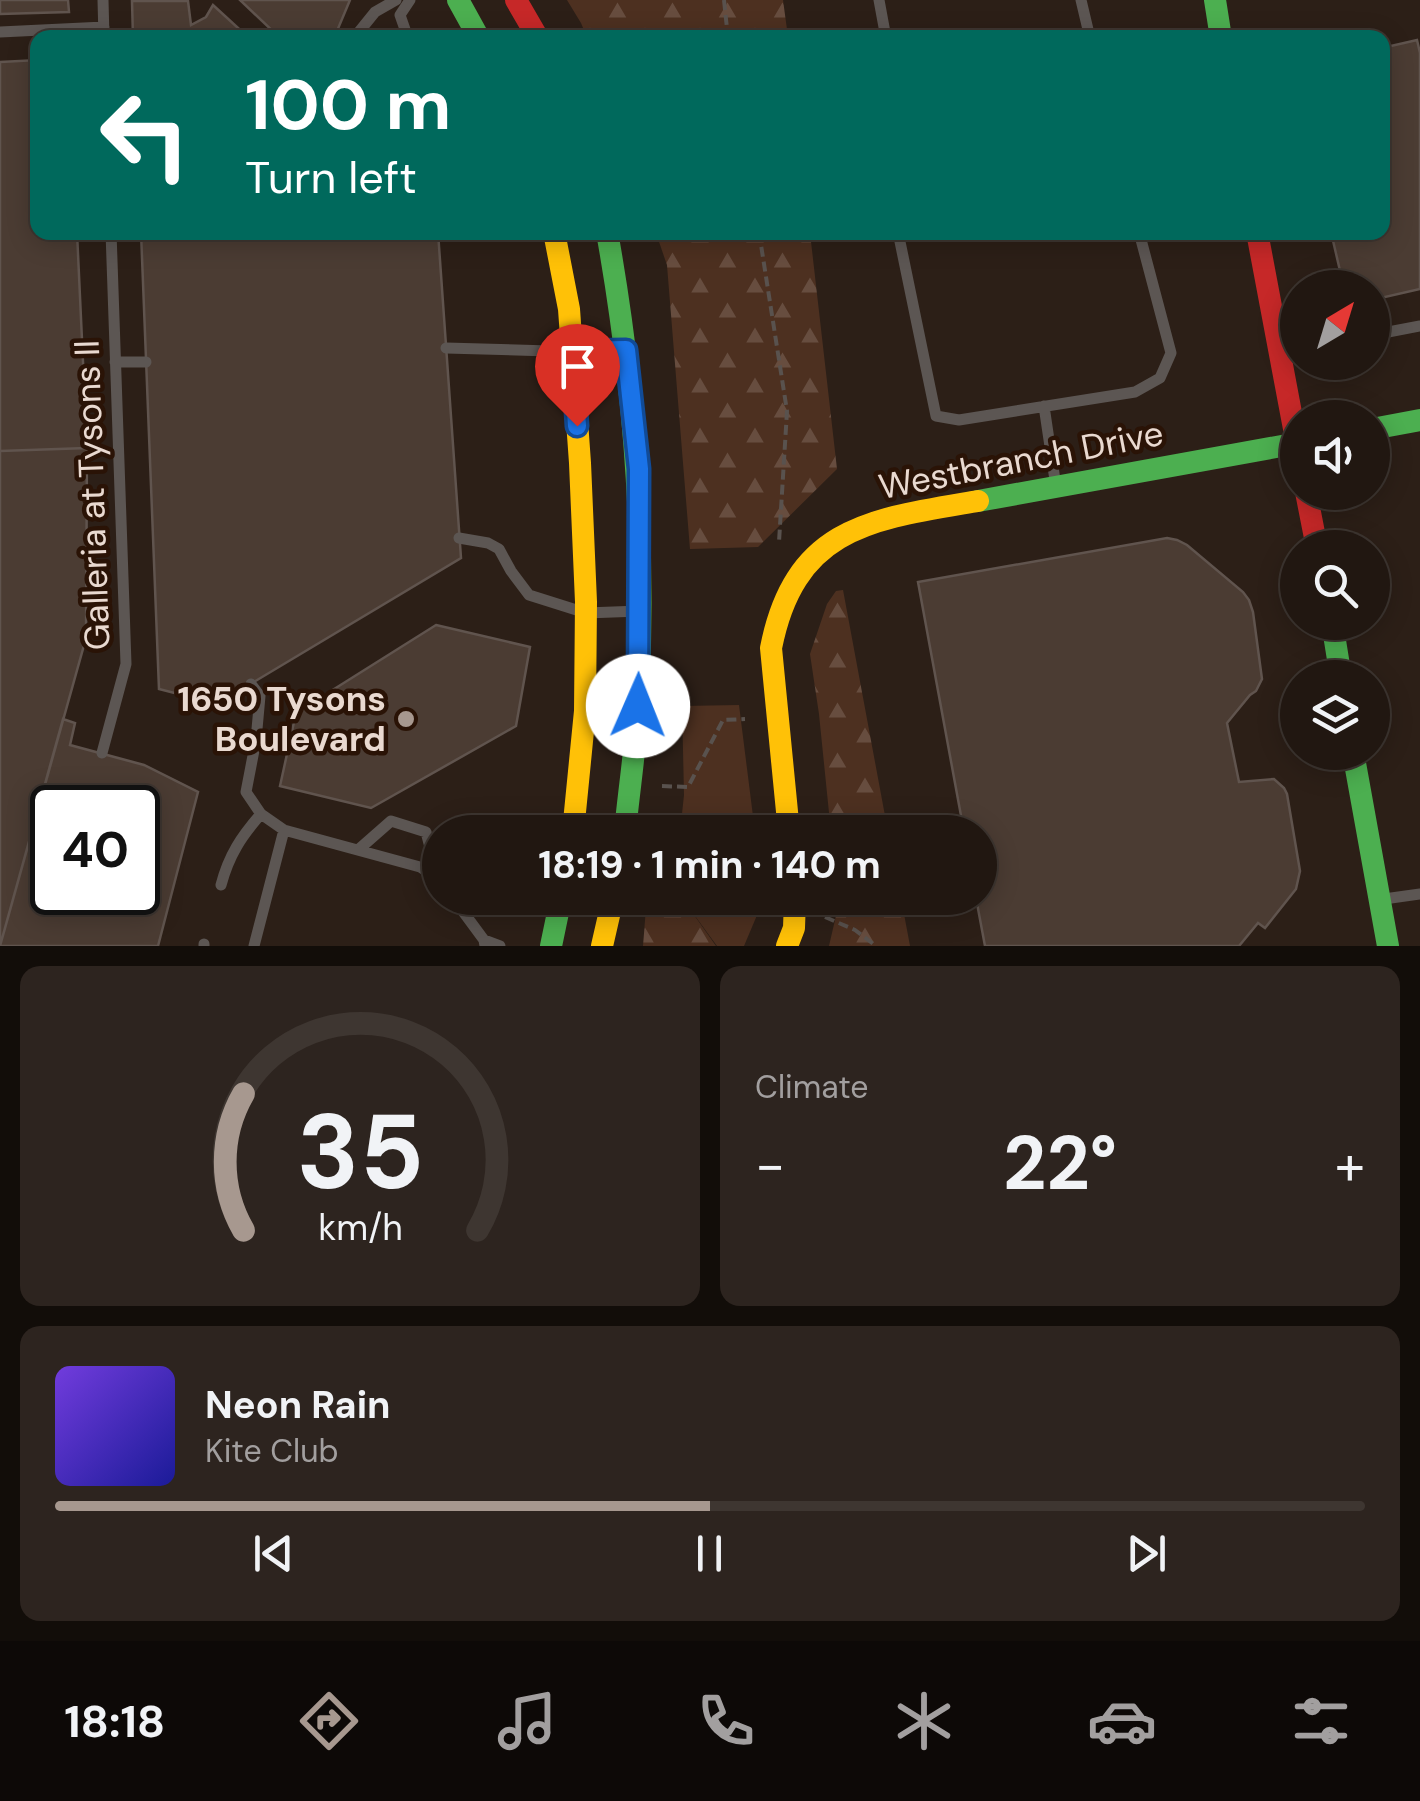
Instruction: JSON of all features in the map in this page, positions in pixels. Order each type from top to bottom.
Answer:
[{"type":"street","points":[[458,0],[474,30]]},
{"type":"street","points":[[516,0],[533,30]]},
{"type":"street","points":[[1214,0],[1220,30]]},
{"type":"street","points":[[556,240],[569,309],[586,613],[585,711],[575,815]]},
{"type":"street","points":[[609,240],[621,304],[639,469],[638,706],[626,815]]},
{"type":"street","points":[[1259,240],[1289,400]]},
{"type":"street","points":[[1390,426],[1420,420]]},
{"type":"street","name":"Westbranch Drive","points":[[786,815],[772,670],[774,622],[799,572],[819,552],[876,520],[901,514],[1280,448]]},
{"type":"street","points":[[1357,770],[1388,946]]},
{"type":"street","points":[[551,946],[557,915]]},
{"type":"street","points":[[602,946],[609,915]]},
{"type":"street","points":[[787,946],[795,915]]},
{"type":"lane","points":[[104,0],[104,30]]},
{"type":"lane","points":[[360,30],[375,12],[396,0]]},
{"type":"lane","points":[[405,30],[400,15],[410,0]]},
{"type":"lane","points":[[879,0],[885,30]]},
{"type":"lane","points":[[1081,0],[1088,30]]},
{"type":"lane","points":[[0,32],[30,32]]},
{"type":"lane","name":"Galleria at Tysons II","points":[[102,753],[126,664],[111,240]]},
{"type":"lane","points":[[900,240],[936,416],[959,420],[1135,392],[1160,378],[1171,353],[1141,240]]},
{"type":"lane","points":[[1390,332],[1420,326]]},
{"type":"lane","points":[[446,348],[626,350]]},
{"type":"lane","points":[[115,362],[146,362]]},
{"type":"lane","points":[[1044,406],[1056,487]]},
{"type":"lane","points":[[460,538],[500,549],[529,595],[586,613],[640,611]]},
{"type":"lane","points":[[251,684],[260,696],[246,792],[261,814],[284,830],[422,868]]},
{"type":"lane","points":[[221,885],[228,860],[261,814]]},
{"type":"lane","points":[[358,850],[391,822],[422,831]]},
{"type":"lane","points":[[254,946],[284,830]]},
{"type":"lane","points":[[1380,900],[1420,894]]},
{"type":"lane","points":[[465,915],[485,943],[500,946]]},
{"type":"path","points":[[724,0],[727,30]]},
{"type":"path","points":[[760,240],[787,412],[779,542]]},
{"type":"path","points":[[662,786],[688,787],[722,720],[745,719]]},
{"type":"path","points":[[825,918],[856,930],[876,946]]},
{"type":"green space","points":[[567,0],[783,0],[787,30],[584,30]]},
{"type":"green space","points":[[658,240],[811,240],[837,469],[758,547],[690,549],[667,265]]},
{"type":"green space","points":[[843,590],[885,815],[829,815],[810,654],[827,604],[836,591]]},
{"type":"green space","points":[[739,705],[753,815],[682,815],[682,706]]},
{"type":"green space","points":[[645,915],[694,915],[716,946],[643,946]]},
{"type":"green space","points":[[694,915],[757,915],[744,946],[717,946]]},
{"type":"green space","points":[[836,915],[904,915],[910,946],[829,946]]},
{"type":"building","points":[[0,0],[68,0],[69,12],[0,14]]},
{"type":"building","points":[[240,0],[350,0],[337,30],[272,30]]},
{"type":"building","points":[[132,1],[188,1],[191,25],[206,17],[213,5],[240,30],[133,30]]},
{"type":"building","points":[[1417,40],[1420,289],[1390,296],[1390,270],[1340,270],[1333,240],[1390,240],[1390,46]]},
{"type":"building","points":[[30,60],[30,240],[77,240],[87,448],[0,451],[0,62]]},
{"type":"building","points":[[141,240],[439,240],[461,558],[217,704],[159,689]]},
{"type":"building","points":[[87,448],[86,638],[45,785],[30,785],[30,839],[0,946],[0,451]]},
{"type":"building","points":[[1167,538],[1187,545],[1243,592],[1253,612],[1262,679],[1227,723],[1239,782],[1274,779],[1284,788],[1300,871],[1296,889],[1265,928],[1258,923],[1239,946],[985,946],[979,915],[997,915],[997,815],[961,815],[918,582]]},
{"type":"building","name":"1650 Tysons Boulevard","points":[[436,625],[530,647],[516,726],[371,808],[280,786],[296,713]]},
{"type":"building","points":[[63,719],[75,723],[70,745],[144,765],[198,792],[158,946],[0,946],[30,838],[30,915],[160,915],[160,785],[45,785]]},
{"type":"traffic: fast","points":[[458,0],[475,30]]},
{"type":"traffic: fast","points":[[1215,0],[1220,30]]},
{"type":"traffic: fast","points":[[608,240],[625,349],[639,526],[638,703],[627,815]]},
{"type":"traffic: fast","points":[[1390,426],[1420,420]]},
{"type":"traffic: fast","points":[[978,501],[1280,446]]},
{"type":"traffic: fast","points":[[1335,640],[1338,660]]},
{"type":"traffic: fast","points":[[1356,770],[1388,946]]},
{"type":"traffic: fast","points":[[551,946],[557,915]]},
{"type":"traffic: slow","points":[[556,240],[569,309],[586,602],[585,711],[575,815]]},
{"type":"traffic: slow","points":[[787,815],[771,648],[782,607],[799,576],[819,553],[872,523],[978,501]]},
{"type":"traffic: slow","points":[[602,946],[609,915]]},
{"type":"traffic: slow","points":[[787,946],[794,915]]},
{"type":"traffic: jam","points":[[516,0],[533,30]]},
{"type":"traffic: jam","points":[[1259,240],[1289,400]]},
{"type":"traffic: jam","points":[[1310,510],[1313,530]]},
{"type":"place","name":"1650 Tysons Boulevard","points":[[406,719]]},
{"type":"route","points":[[577,426],[572,351],[626,350],[639,469],[638,706]]}]
